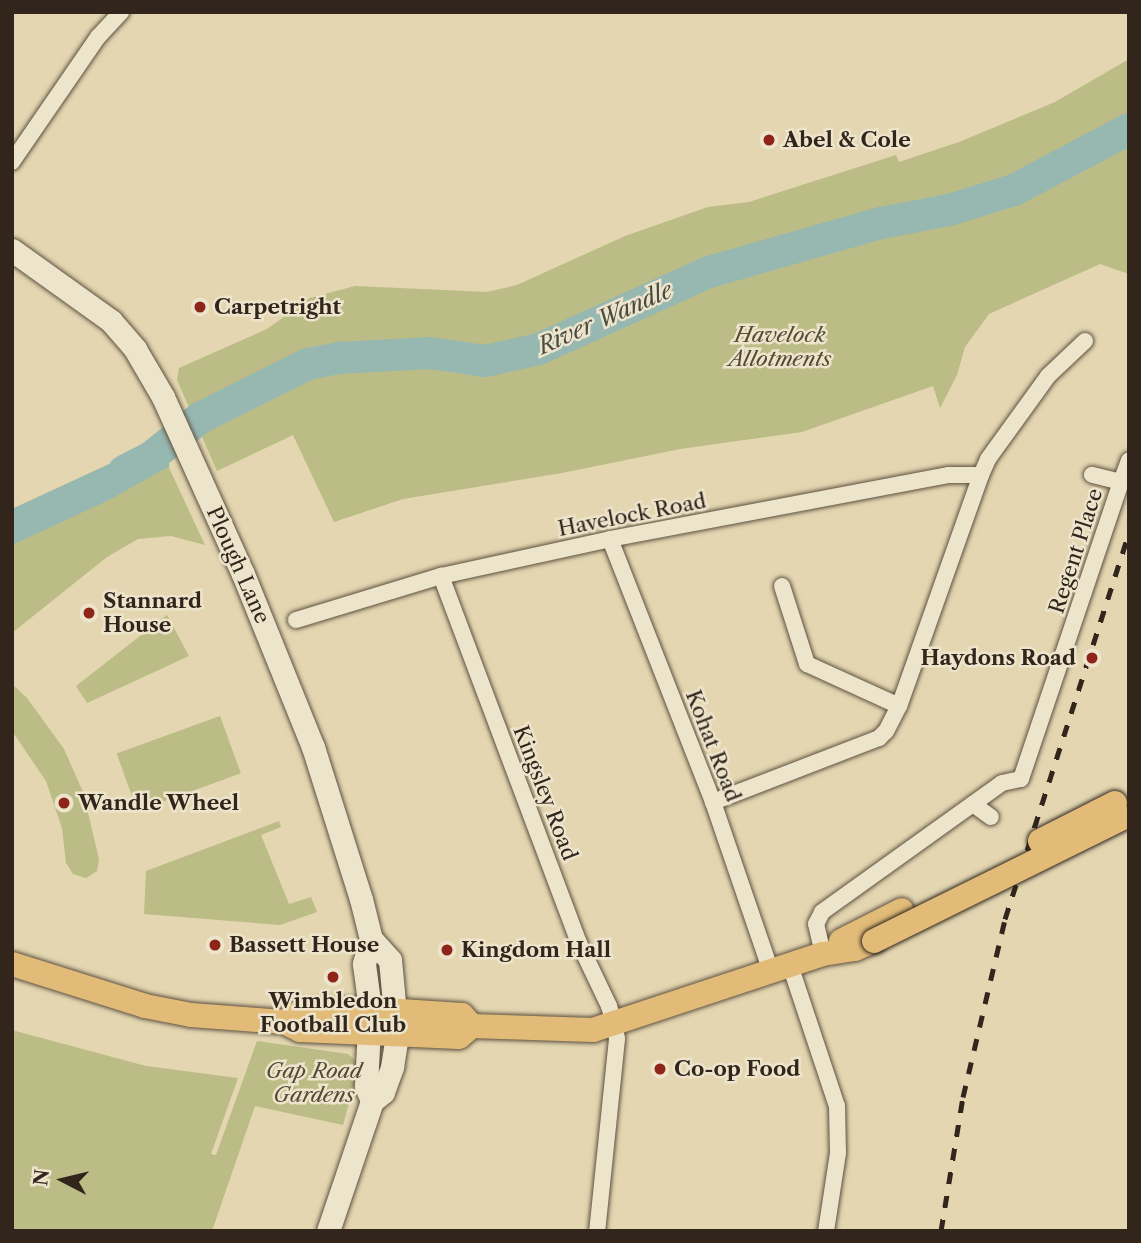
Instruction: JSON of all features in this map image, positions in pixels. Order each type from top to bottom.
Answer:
[{"type":"main road","name":"Plough Lane","points":[[12,250],[111,321],[140,356],[168,408],[243,574],[313,747],[352,862],[371,939],[390,960],[397,1023],[391,1067],[383,1092],[372,1101],[366,1086],[370,1009],[364,964],[371,939]]},
{"type":"main road","points":[[12,964],[145,1006],[218,1018],[284,1022],[300,1030],[369,1034],[397,1023],[462,1015],[472,1026],[582,1030],[614,1023],[823,954],[855,949],[871,933],[1124,808]]},
{"type":"main road","points":[[284,1022],[300,1012],[370,1009],[397,1023]]},
{"type":"main road","points":[[328,1231],[372,1101]]},
{"type":"street","points":[[12,162],[99,37],[121,12]]},
{"type":"street","points":[[712,802],[879,738],[886,731],[899,706],[988,459],[1048,376],[1085,341]]},
{"type":"street","name":"Regent Place","points":[[823,954],[816,924],[822,912],[1002,783],[1021,779],[1129,460]]},
{"type":"street","name":"Havelock Road","points":[[296,620],[441,576],[610,539],[948,475],[981,475]]},
{"type":"street","name":"Regent Place","points":[[1093,475],[1121,482]]},
{"type":"street","name":"Kohat Road","points":[[610,539],[712,802],[837,1106],[838,1153],[825,1231]]},
{"type":"street","name":"Kingsley Road","points":[[441,576],[578,941],[609,1006],[614,1023],[617,1039],[597,1231]]},
{"type":"street","points":[[782,586],[807,664],[899,706]]},
{"type":"street","points":[[973,804],[991,817]]},
{"type":"green space","name":"Havelock Allotments","points":[[1129,59],[1129,274],[1100,264],[989,314],[965,347],[957,375],[940,408],[933,386],[802,432],[680,449],[562,473],[403,499],[334,522],[293,435],[217,471],[177,380],[179,368],[267,329],[310,298],[355,286],[487,292],[517,285],[625,236],[708,207],[749,202],[896,155],[899,162],[959,142],[1055,102]]},
{"type":"green space","points":[[157,442],[205,545],[171,536],[138,539],[107,557],[12,633],[12,509]]},
{"type":"green space","points":[[167,615],[189,656],[87,703],[76,686]]},
{"type":"green space","points":[[12,684],[27,698],[64,749],[83,792],[99,859],[97,871],[86,878],[73,874],[66,863],[62,828],[46,781],[12,731]]},
{"type":"green space","points":[[220,716],[241,773],[137,811],[117,754]]},
{"type":"green space","points":[[279,821],[281,827],[261,835],[289,904],[311,897],[317,912],[280,925],[144,914],[146,871]]},
{"type":"green space","name":"Gap Road Gardens","points":[[12,1030],[146,1066],[238,1078],[211,1154],[216,1155],[257,1041],[348,1054],[356,1061],[357,1074],[343,1125],[255,1106],[212,1231],[12,1231]]},
{"type":"water","points":[[157,442],[170,466],[109,500],[12,545],[12,509]]},
{"type":"waterway","name":"River Wandle","points":[[124,471],[150,458],[200,418],[308,364],[339,358],[430,353],[485,361],[539,349],[709,272],[881,223],[949,210],[1014,190],[1129,129]]},
{"type":"railway","points":[[941,1231],[963,1097],[1005,919],[1129,533]]},
{"type":"place","name":"Abel & Cole","points":[[769,140]]},
{"type":"place","name":"Carpetright","points":[[200,307]]},
{"type":"place","name":"Stannard House","points":[[89,613]]},
{"type":"place","name":"Haydons Road","points":[[1092,658]]},
{"type":"place","name":"Wandle Wheel","points":[[64,803]]},
{"type":"place","name":"Bassett House","points":[[215,945]]},
{"type":"place","name":"Kingdom Hall","points":[[447,950]]},
{"type":"place","name":"Wimbledon Football Club","points":[[333,977]]},
{"type":"place","name":"Co-op Food","points":[[660,1069]]}]
